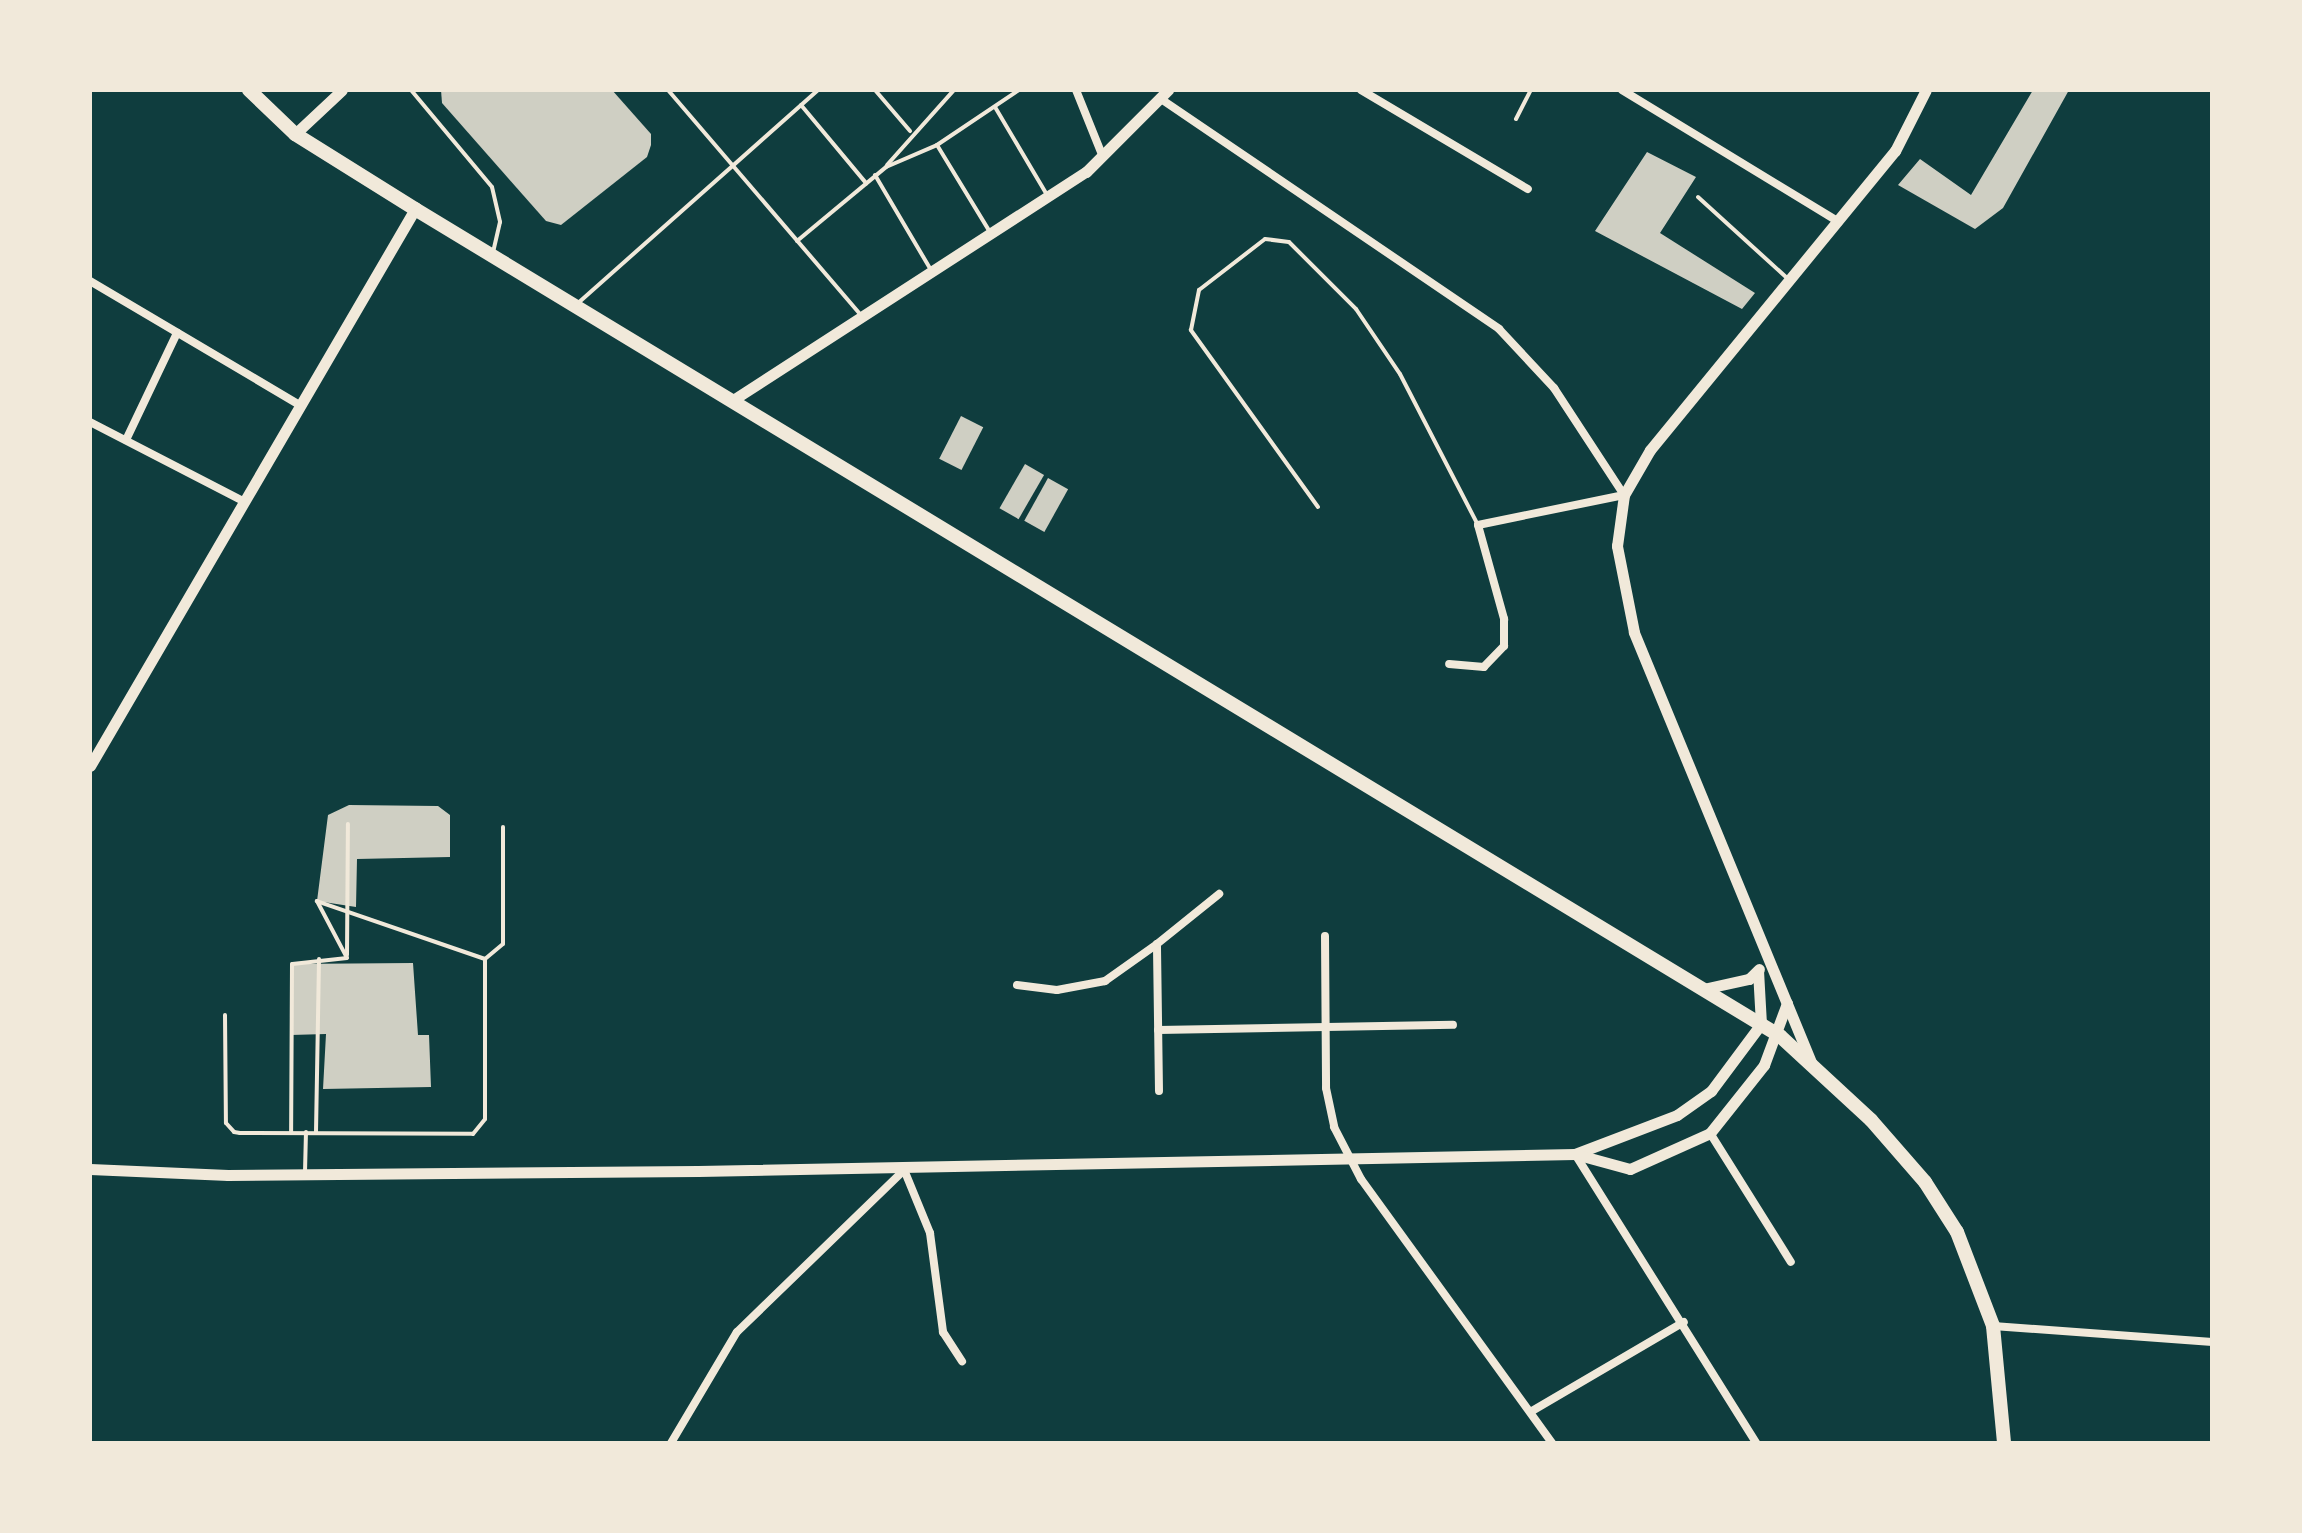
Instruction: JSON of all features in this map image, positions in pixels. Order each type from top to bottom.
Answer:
[{"type":"main road","points":[[249,90],[295,134],[415,209],[736,398],[1780,1036],[1925,1182],[1957,1232],[1993,1326],[2004,1443]]},
{"type":"street","points":[[295,134],[342,90]]},
{"type":"street","points":[[1076,90],[1103,157]]},
{"type":"street","points":[[1361,90],[1528,189]]},
{"type":"street","points":[[1622,90],[1839,222]]},
{"type":"street","points":[[1813,1066],[1634,632],[1617,546],[1624,495],[1650,450],[1895,151],[1926,90]]},
{"type":"street","points":[[736,398],[1048,197],[1103,157],[1164,94],[1499,329],[1572,412],[1624,495]]},
{"type":"street","points":[[90,766],[241,500],[415,209]]},
{"type":"street","points":[[90,281],[298,404]]},
{"type":"street","points":[[126,440],[177,333]]},
{"type":"street","points":[[90,422],[241,500]]},
{"type":"street","points":[[1449,664],[1484,667],[1504,646],[1504,619],[1478,525],[1624,495]]},
{"type":"street","points":[[1017,985],[1057,990],[1105,981],[1219,894]]},
{"type":"street","points":[[1325,936],[1328,1109],[1349,1158],[1552,1443]]},
{"type":"street","points":[[1157,944],[1159,1091]]},
{"type":"street","points":[[1575,1154],[1677,1115],[1711,1091],[1761,1024],[1758,971],[1766,954]]},
{"type":"street","points":[[1703,989],[1758,971]]},
{"type":"street","points":[[90,1169],[305,1172],[905,1170],[1575,1154],[1630,1169],[1710,1133],[1742,1099],[1780,1036],[1787,1003]]},
{"type":"street","points":[[1158,1030],[1453,1025]]},
{"type":"street","points":[[1710,1133],[1791,1262]]},
{"type":"street","points":[[1575,1154],[1684,1322],[1756,1443]]},
{"type":"street","points":[[905,1170],[930,1233],[943,1332],[962,1361]]},
{"type":"street","points":[[671,1443],[737,1332],[905,1170]]},
{"type":"street","points":[[1532,1411],[1684,1322]]},
{"type":"street","points":[[1993,1326],[2212,1342]]},
{"type":"lane","points":[[411,90],[492,187],[500,222],[493,254]]},
{"type":"lane","points":[[668,90],[861,315]]},
{"type":"lane","points":[[575,305],[818,90]]},
{"type":"lane","points":[[875,90],[910,132]]},
{"type":"lane","points":[[886,167],[910,132],[954,90]]},
{"type":"lane","points":[[797,241],[886,167],[937,145],[1019,90]]},
{"type":"lane","points":[[1516,119],[1531,90]]},
{"type":"lane","points":[[801,105],[866,183]]},
{"type":"lane","points":[[995,107],[1048,197]]},
{"type":"lane","points":[[937,145],[991,233]]},
{"type":"lane","points":[[875,175],[932,271]]},
{"type":"lane","points":[[1698,197],[1788,279]]},
{"type":"lane","points":[[1318,507],[1191,330],[1199,290],[1265,239],[1289,242],[1356,309],[1400,374],[1478,525]]},
{"type":"lane","points":[[347,958],[348,824]]},
{"type":"lane","points":[[225,1015],[228,1127],[291,1133],[482,1129],[485,959],[503,944],[503,827]]},
{"type":"lane","points":[[347,958],[317,901],[485,959]]},
{"type":"lane","points":[[316,1132],[319,958]]},
{"type":"lane","points":[[291,1133],[291,968],[296,960],[347,958]]},
{"type":"lane","points":[[305,1172],[306,1132]]},
{"type":"building","points":[[441,90],[612,90],[651,134],[651,145],[647,157],[561,225],[546,221],[442,103]]},
{"type":"building","points":[[2033,90],[2069,90],[2003,208],[1975,229],[1898,185],[1920,159],[1971,195]]},
{"type":"building","points":[[1647,152],[1696,177],[1660,233],[1755,293],[1742,309],[1595,231]]},
{"type":"building","points":[[961,416],[983,427],[961,470],[939,459]]},
{"type":"building","points":[[1025,464],[1044,475],[1019,519],[1000,508]]},
{"type":"building","points":[[1048,478],[1068,489],[1044,532],[1024,521]]},
{"type":"building","points":[[349,805],[438,806],[450,815],[450,857],[357,859],[356,907],[317,901],[328,815]]},
{"type":"building","points":[[413,963],[418,1035],[429,1035],[431,1087],[323,1089],[326,1034],[291,1035],[290,964]]}]
